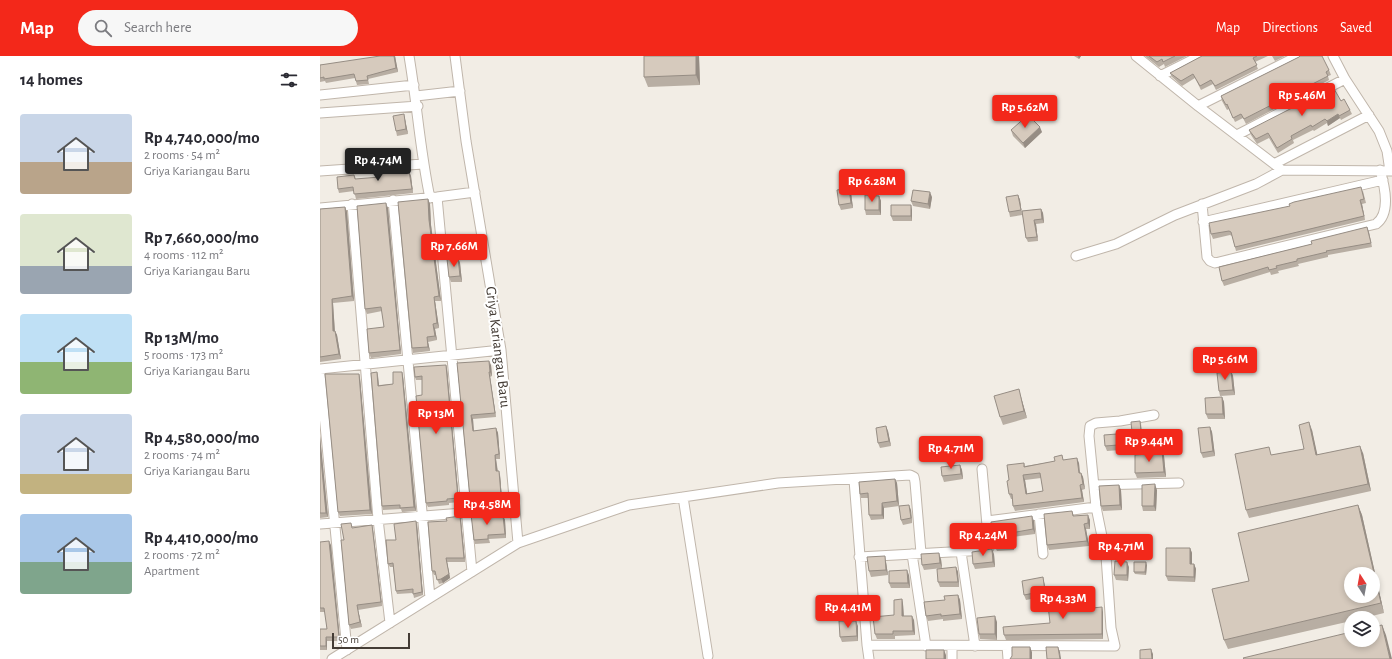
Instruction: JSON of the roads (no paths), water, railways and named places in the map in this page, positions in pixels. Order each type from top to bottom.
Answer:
[{"type":"street","points":[[409,56],[418,106],[423,164],[433,198],[452,355],[472,572]]},
{"type":"street","name":"Griya Kariangau Baru","points":[[455,56],[475,192],[501,350],[518,543]]},
{"type":"street","points":[[1136,56],[1198,106],[1282,170]]},
{"type":"street","points":[[1160,76],[1200,56]]},
{"type":"street","points":[[1198,106],[1298,56]]},
{"type":"street","points":[[1076,256],[1116,244],[1175,215],[1256,184],[1282,170],[1391,171],[1387,151],[1379,131],[1345,79],[1333,56]]},
{"type":"street","points":[[1237,135],[1345,79]]},
{"type":"street","points":[[320,95],[414,85]]},
{"type":"street","points":[[416,96],[460,91]]},
{"type":"street","points":[[320,113],[418,106]]},
{"type":"street","points":[[1274,164],[1369,115]]},
{"type":"street","points":[[320,171],[423,164]]},
{"type":"street","points":[[1202,204],[1207,257],[1210,262],[1215,263],[1376,224],[1382,220],[1385,212],[1383,180],[1380,170]]},
{"type":"street","points":[[1203,222],[1383,180]]},
{"type":"street","points":[[320,208],[393,200],[433,198],[475,192]]},
{"type":"street","points":[[393,200],[430,598]]},
{"type":"street","points":[[352,204],[378,519],[390,623]]},
{"type":"street","points":[[320,369],[501,350]]},
{"type":"street","points":[[320,374],[347,650]]},
{"type":"street","points":[[867,645],[1115,646],[1111,628],[1106,556],[1096,507],[1089,436],[1090,426],[1096,423],[1120,421],[1154,415]]},
{"type":"street","points":[[859,557],[985,551],[989,548],[982,469]]},
{"type":"street","points":[[332,659],[518,543],[629,505],[778,483],[854,480],[910,475],[914,477],[916,554],[926,646]]},
{"type":"street","points":[[854,480],[859,557],[869,659]]},
{"type":"street","points":[[1094,485],[1179,482]]},
{"type":"street","points":[[683,497],[708,656]]},
{"type":"street","points":[[986,521],[1096,507]]},
{"type":"street","points":[[320,524],[515,508]]},
{"type":"street","points":[[1039,514],[1044,554]]},
{"type":"street","points":[[961,552],[975,646]]},
{"type":"street","points":[[952,646],[952,659]]},
{"type":"street","points":[[1007,646],[1008,659]]}]
